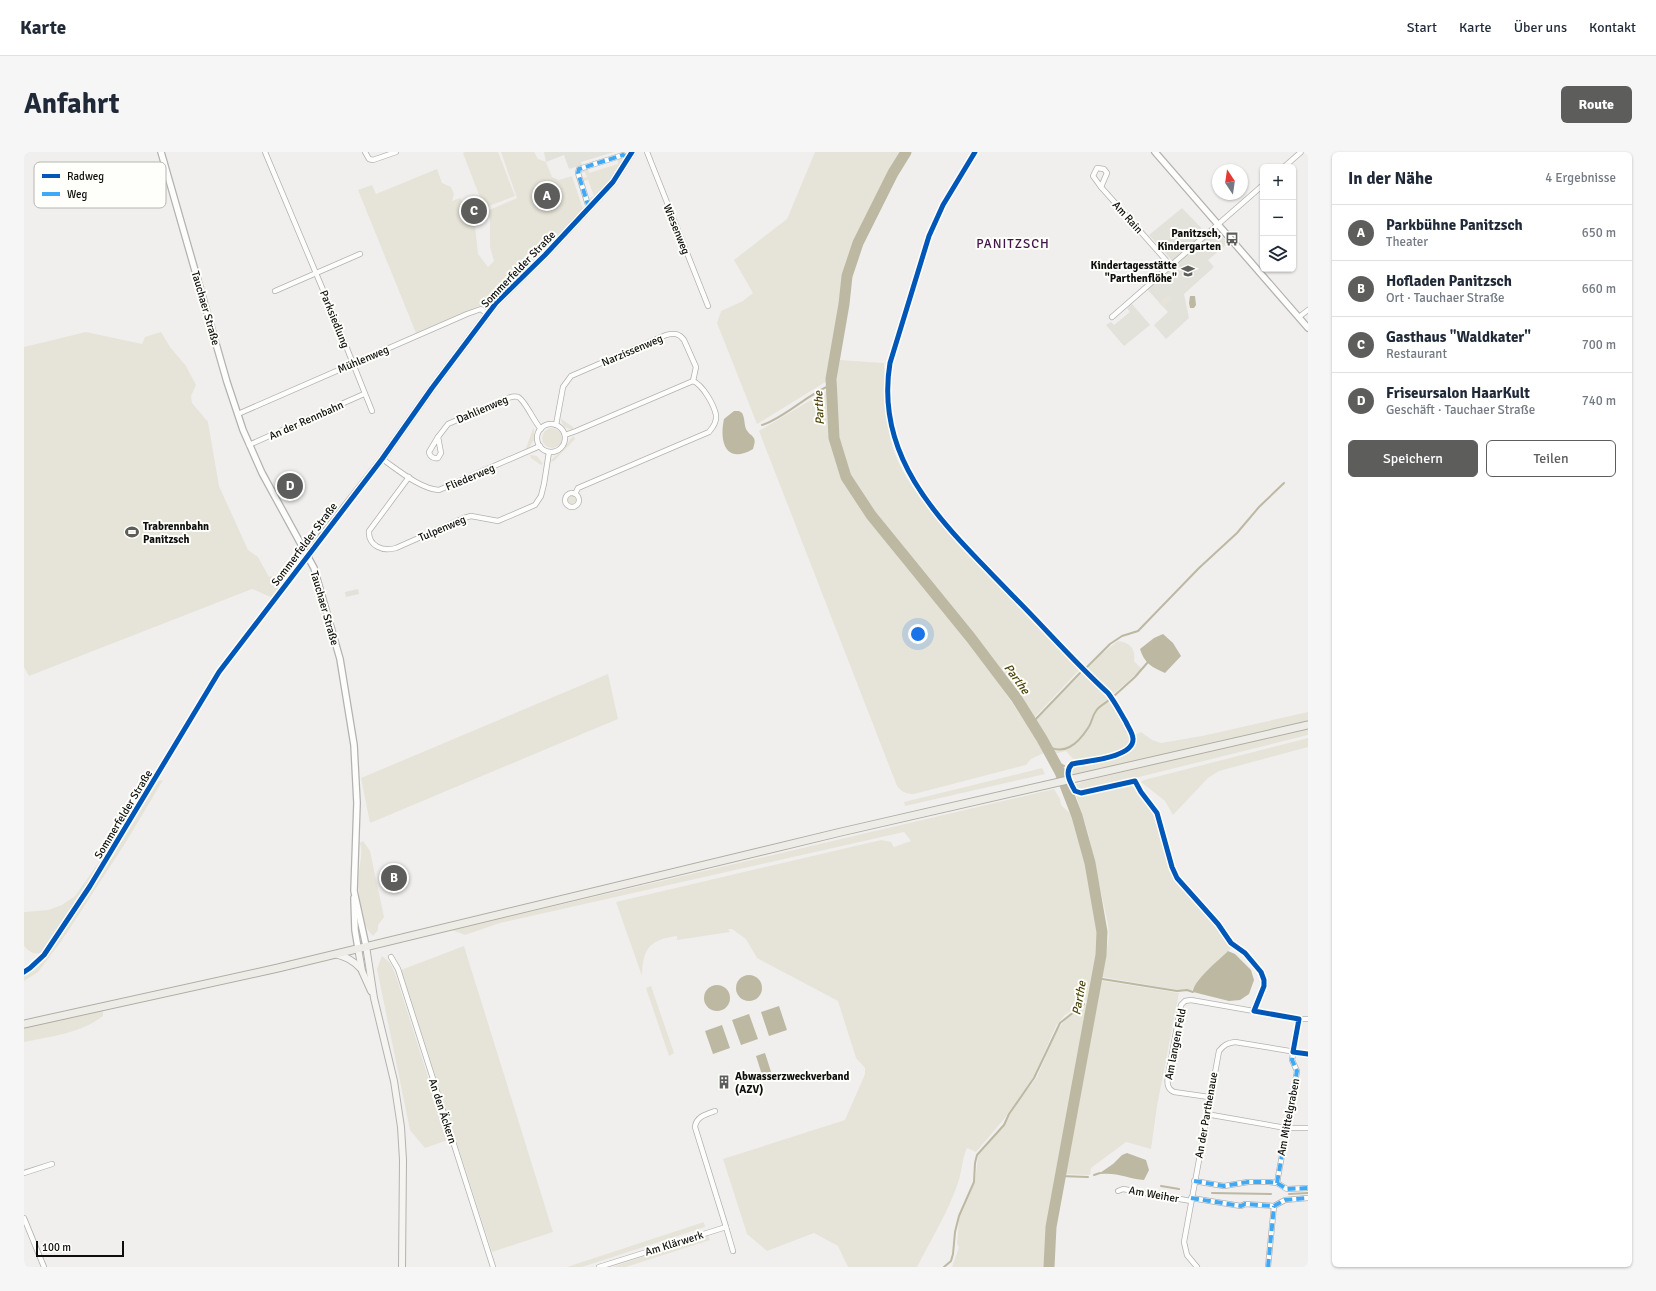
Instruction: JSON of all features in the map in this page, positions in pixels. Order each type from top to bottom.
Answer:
[{"type":"main road","points":[[24,1024],[434,931],[833,834],[1308,725]]},
{"type":"main road","points":[[366,946],[374,998],[394,1081],[401,1127],[403,1160],[402,1267]]},
{"type":"main road","points":[[358,948],[362,971]]},
{"type":"main road","points":[[334,954],[348,958],[356,963],[362,971],[374,998]]},
{"type":"street","name":"Tauchaer Straße","points":[[161,152],[164,162]]},
{"type":"street","name":"Parksiedlung","points":[[265,152],[316,272],[372,411]]},
{"type":"street","points":[[365,152],[367,158],[371,160],[396,152]]},
{"type":"street","name":"Sommerfelder Straße","points":[[24,972],[44,954],[90,886],[219,672],[382,459],[432,388],[496,303],[545,255],[613,182],[632,152]]},
{"type":"street","name":"Wiesenweg","points":[[647,152],[708,306]]},
{"type":"street","points":[[1156,152],[1308,328]]},
{"type":"street","points":[[1287,164],[1301,152]]},
{"type":"street","points":[[589,208],[578,172],[579,169],[623,155],[628,158]]},
{"type":"street","name":"Tauchaer Straße","points":[[166,169],[238,414],[249,445],[262,473],[308,556],[319,583],[340,659],[354,745],[357,803],[354,891],[366,946]]},
{"type":"street","name":"Am Rain","points":[[1101,187],[1171,266]]},
{"type":"street","points":[[1112,317],[1260,189]]},
{"type":"street","points":[[275,291],[360,254]]},
{"type":"street","name":"Mühlenweg","points":[[238,414],[467,314],[481,309],[488,315]]},
{"type":"street","points":[[1299,317],[1308,310]]},
{"type":"street","name":"Narzissenweg","points":[[556,425],[563,386],[568,379],[576,373],[666,335],[675,334],[682,337],[684,340],[696,367],[693,381]]},
{"type":"street","points":[[565,435],[693,381],[700,385],[716,415],[715,426],[709,432],[578,488],[575,494]]},
{"type":"street","name":"An der Rennbahn","points":[[249,445],[364,394]]},
{"type":"street","name":"Dahlienweg","points":[[438,437],[448,424],[515,396],[521,399],[541,429]]},
{"type":"street","points":[[548,425],[556,425],[562,429],[565,435],[565,440],[562,448],[554,452],[549,452],[540,446],[538,439],[541,429],[548,425]]},
{"type":"street","name":"Fliederweg","points":[[382,459],[428,488],[439,490],[540,446]]},
{"type":"street","name":"Tulpenweg","points":[[409,477],[369,531],[372,542],[378,548],[387,550],[396,548],[471,516],[498,521],[535,505],[540,496],[549,452]]},
{"type":"street","points":[[354,891],[354,909],[358,948]]},
{"type":"street","name":"An den Äckern","points":[[392,957],[398,969],[493,1267]]},
{"type":"street","name":"Am langen Feld","points":[[1209,1097],[1174,1092],[1170,1090],[1168,1086],[1168,1076],[1181,1005],[1186,1001],[1191,1000],[1299,1019],[1308,1019]]},
{"type":"street","points":[[1293,1052],[1299,1019]]},
{"type":"street","name":"An der Parthenaue","points":[[1197,1267],[1187,1255],[1184,1242],[1217,1054],[1223,1045],[1239,1042],[1308,1054]]},
{"type":"street","name":"Am Mittelgraben","points":[[1276,1183],[1297,1071],[1292,1060],[1293,1052]]},
{"type":"street","points":[[715,1111],[701,1117],[695,1123],[695,1127],[733,1250]]},
{"type":"street","points":[[1206,1114],[1286,1128],[1308,1128]]},
{"type":"street","points":[[24,1173],[52,1164]]},
{"type":"street","points":[[1194,1181],[1224,1186],[1248,1182],[1276,1183],[1287,1189],[1308,1188]]},
{"type":"street","name":"Am Weiher","points":[[1118,1191],[1123,1189],[1241,1206],[1245,1204],[1274,1206]]},
{"type":"street","points":[[1268,1267],[1274,1206],[1285,1200],[1308,1198]]},
{"type":"street","points":[[24,1218],[44,1267]]},
{"type":"street","name":"Am Klärwerk","points":[[599,1267],[726,1227]]},
{"type":"shaded area","points":[[498,152],[515,196],[484,208],[463,153]]},
{"type":"shaded area","points":[[501,152],[534,152],[538,159],[546,162],[552,177],[559,180],[572,176],[583,209],[490,306],[479,306],[416,333],[358,190],[372,185],[376,194],[437,169],[442,183],[451,187],[454,194],[452,201],[460,198],[475,226],[478,254],[488,267],[494,261],[490,247],[490,220],[487,211],[517,198]]},
{"type":"shaded area","points":[[544,152],[614,152],[581,162],[582,165],[569,169],[564,155],[546,162]]},
{"type":"shaded area","points":[[815,152],[903,152],[887,177],[857,239],[844,276],[827,381],[757,424],[717,323],[721,311],[743,301],[753,293],[734,260],[787,219]]},
{"type":"shaded area","points":[[619,158],[623,160],[611,179],[590,201],[589,198],[594,196],[588,180],[583,181],[582,178],[587,177],[585,172],[581,173],[581,171],[588,168],[589,173],[618,164],[617,159]]},
{"type":"shaded area","name":"Kindertagesstätte \"Parthenflöhe\"","points":[[1182,208],[1209,236],[1216,230],[1228,243],[1208,260],[1214,267],[1184,294],[1189,318],[1166,339],[1154,325],[1168,312],[1147,289],[1176,265],[1149,235]]},
{"type":"shaded area","points":[[1168,295],[1172,299],[1163,307],[1159,303]]},
{"type":"shaded area","points":[[1190,296],[1195,296],[1196,305],[1194,308],[1190,308]]},
{"type":"shaded area","points":[[1132,304],[1150,325],[1124,346],[1106,325],[1111,322],[1114,325],[1130,312],[1127,308]]},
{"type":"shaded area","name":"Trabrennbahn Panitzsch","points":[[86,332],[142,344],[145,337],[161,332],[170,347],[186,366],[196,385],[191,396],[192,403],[208,422],[219,486],[248,550],[258,557],[269,577],[271,576],[279,586],[278,590],[270,604],[218,672],[103,861],[42,953],[36,954],[24,946],[24,912],[48,910],[62,905],[75,896],[119,834],[220,668],[273,598],[252,589],[29,676],[24,667],[24,347]]},
{"type":"shaded area","points":[[840,360],[884,363],[887,415],[892,445],[898,462],[908,479],[919,496],[946,528],[1080,669],[1033,719],[1014,691],[867,503],[848,475],[839,446],[835,418],[837,375]]},
{"type":"shaded area","points":[[826,391],[828,394],[831,433],[836,454],[846,483],[866,513],[963,632],[1046,752],[1031,759],[1026,765],[914,794],[904,792],[897,786],[759,431]]},
{"type":"shaded area","points":[[734,411],[739,411],[742,413],[746,429],[755,441],[753,449],[744,453],[731,453],[726,449],[724,443],[724,419]]},
{"type":"shaded area","points":[[560,418],[573,427],[573,430],[564,427]]},
{"type":"shaded area","points":[[534,428],[534,440],[527,450],[526,448]]},
{"type":"shaded area","points":[[548,428],[556,428],[562,434],[562,442],[556,448],[548,448],[542,442],[542,434]]},
{"type":"shaded area","points":[[574,436],[575,439],[554,461],[550,462],[564,449]]},
{"type":"shaded area","points":[[530,455],[537,456],[543,464],[541,465],[531,458]]},
{"type":"shaded area","points":[[572,493],[577,495],[579,500],[577,505],[572,507],[567,505],[565,500],[567,495]]},
{"type":"shaded area","points":[[358,589],[359,594],[346,597],[345,592]]},
{"type":"shaded area","points":[[1163,634],[1173,643],[1181,656],[1165,673],[1150,664],[1144,658],[1140,649],[1154,638]]},
{"type":"shaded area","points":[[1118,641],[1126,643],[1131,647],[1134,653],[1134,661],[1142,669],[1112,695],[1085,671],[1100,655]]},
{"type":"shaded area","points":[[1083,672],[1109,698],[1130,736],[1131,741],[1129,746],[1119,752],[1077,760],[1073,759],[1066,751],[1054,754],[1035,721]]},
{"type":"shaded area","points":[[608,674],[618,719],[370,823],[361,778]]},
{"type":"shaded area","points":[[1308,712],[1308,721],[1070,776],[1070,769],[1075,764],[1120,756],[1131,750],[1135,741],[1135,735],[1141,732],[1152,740],[1161,743],[1202,736]]},
{"type":"shaded area","points":[[1308,728],[1308,735],[1083,791],[1077,790],[1073,785],[1081,782]]},
{"type":"shaded area","points":[[1308,738],[1308,747],[1219,771],[1208,778],[1173,815],[1165,801],[1141,782],[1144,780]]},
{"type":"shaded area","points":[[1042,768],[1045,774],[905,806],[904,802]]},
{"type":"shaded area","points":[[163,780],[126,842],[62,940],[38,972],[24,981],[24,975],[30,972],[47,955],[107,866],[158,781]]},
{"type":"shaded area","points":[[1130,784],[1152,808],[1158,818],[1167,854],[1176,878],[1221,928],[1228,942],[1233,946],[1201,978],[1192,990],[1178,990],[1102,977],[1109,936],[1108,924],[1088,833],[1076,795]]},
{"type":"shaded area","points":[[1054,789],[1060,799],[1061,805],[1074,817],[1085,853],[1100,933],[1090,998],[1065,1015],[1056,1026],[1033,1078],[1004,1119],[976,1152],[967,1148],[954,1194],[917,1267],[848,1267],[838,1246],[814,1233],[767,1251],[747,1234],[723,1159],[845,1120],[865,1074],[865,1068],[856,1058],[838,1001],[757,958],[746,939],[732,929],[728,929],[730,932],[677,940],[677,936],[654,943],[646,952],[642,976],[616,902],[881,840],[891,842],[894,847],[911,841],[904,832],[500,923],[465,935],[452,930]]},
{"type":"shaded area","points":[[363,841],[370,851],[384,917],[378,925],[378,930],[373,936],[365,923],[359,896],[358,878],[361,854],[360,843]]},
{"type":"shaded area","points":[[464,946],[553,1232],[492,1252],[401,970]]},
{"type":"shaded area","points":[[1228,951],[1235,954],[1251,970],[1254,980],[1249,994],[1240,1000],[1229,1001],[1193,992],[1197,982]]},
{"type":"shaded area","points":[[382,956],[390,963],[395,973],[448,1140],[425,1148],[410,1130],[377,969]]},
{"type":"shaded area","points":[[749,975],[758,979],[762,988],[758,997],[749,1001],[740,997],[736,988],[740,979]]},
{"type":"shaded area","points":[[1098,980],[1179,993],[1157,1106],[1151,1149],[1126,1142],[1091,1168],[1090,1175],[1063,1174]]},
{"type":"shaded area","points":[[717,985],[726,989],[730,998],[726,1007],[717,1011],[708,1007],[704,998],[708,989]]},
{"type":"shaded area","points":[[651,986],[674,1053],[669,1056],[646,988]]},
{"type":"shaded area","points":[[1090,1001],[1053,1191],[1048,1230],[1048,1267],[952,1267],[959,1247],[957,1244],[959,1219],[975,1182],[978,1156],[1005,1124],[1014,1107],[1037,1077],[1057,1030],[1066,1019]]},
{"type":"shaded area","points":[[779,1006],[787,1030],[769,1036],[761,1012]]},
{"type":"shaded area","points":[[103,1011],[103,1016],[75,1031],[24,1042],[24,1026]]},
{"type":"shaded area","points":[[749,1014],[758,1039],[741,1045],[732,1020]]},
{"type":"shaded area","points":[[722,1025],[730,1048],[713,1054],[705,1031]]},
{"type":"shaded area","points":[[765,1053],[773,1078],[764,1081],[756,1056]]},
{"type":"shaded area","points":[[1127,1153],[1146,1160],[1149,1170],[1144,1180],[1100,1173],[1113,1164],[1122,1155]]},
{"type":"shaded area","points":[[704,1222],[705,1227],[582,1267],[567,1267]]},
{"type":"shaded area","points":[[708,1235],[710,1240],[626,1267],[612,1267]]},
{"type":"waterway","name":"Parthe","points":[[906,152],[893,173],[858,243],[847,276],[844,304],[831,379],[834,438],[846,477],[871,515],[971,638],[1017,699],[1042,739],[1060,772],[1077,816],[1090,863],[1102,932],[1101,955],[1051,1227],[1049,1267]]},
{"type":"waterway","points":[[762,425],[779,417],[813,394],[831,385]]},
{"type":"waterway","points":[[1086,668],[1110,644],[1122,636],[1138,631],[1199,568],[1237,533],[1259,507],[1284,483]]},
{"type":"waterway","points":[[1114,696],[1135,677],[1148,662]]},
{"type":"waterway","points":[[1032,723],[1080,673]]},
{"type":"waterway","points":[[1045,745],[1052,748],[1064,749],[1075,744],[1084,734],[1097,709],[1110,699]]},
{"type":"waterway","name":"Parthe","points":[[1054,761],[1064,766]]},
{"type":"waterway","points":[[1096,978],[1177,991],[1187,990],[1193,992]]},
{"type":"waterway","name":"Parthe","points":[[1089,1000],[1093,997]]},
{"type":"waterway","points":[[944,1267],[951,1261],[959,1216],[974,1182],[977,1155],[1004,1125],[1009,1114],[1034,1078],[1060,1023],[1084,1004]]},
{"type":"waterway","points":[[1094,1175],[1100,1173]]},
{"type":"waterway","points":[[1060,1176],[1088,1177]]},
{"type":"waterway","points":[[1161,1186],[1179,1189]]},
{"type":"waterway","points":[[1212,1193],[1271,1194]]},
{"type":"waterway","points":[[1289,1194],[1308,1193]]},
{"type":"marked path","points":[[589,208],[578,173],[579,169],[623,155],[628,158]]},
{"type":"marked path","points":[[1277,1183],[1297,1071],[1292,1060],[1293,1052]]},
{"type":"marked path","points":[[1194,1181],[1224,1186],[1248,1182],[1269,1182],[1277,1183],[1287,1189],[1308,1188]]},
{"type":"marked path","points":[[1191,1198],[1241,1206],[1245,1204],[1274,1206],[1285,1200],[1308,1198]]},
{"type":"marked path","points":[[1268,1267],[1274,1206]]},
{"type":"cycle path","points":[[24,972],[44,955],[90,886],[219,672],[382,459],[432,388],[496,303],[545,255],[613,182],[632,152]]},
{"type":"cycle path","points":[[975,152],[943,205],[929,236],[890,363],[888,399],[893,433],[905,464],[922,493],[942,520],[1071,657],[1108,693],[1130,730],[1133,739],[1131,745],[1126,750],[1108,758],[1072,764],[1068,770],[1068,774],[1075,791],[1081,793],[1135,781],[1141,792],[1157,813],[1172,867],[1177,878],[1218,924],[1231,943],[1245,953],[1261,972],[1264,980],[1264,986],[1254,1011],[1299,1019],[1293,1052],[1308,1054]]},
{"type":"place","name":"Parkbühne Panitzsch","points":[[547,196]]},
{"type":"place","name":"Gasthaus \"Waldkater\"","points":[[474,211]]},
{"type":"place","name":"Panitzsch, Kindergarten","points":[[1232,239]]},
{"type":"place","name":"Kindertagesstätte \"Parthenflöhe\"","points":[[1188,271]]},
{"type":"place","name":"Friseursalon HaarKult","points":[[290,486]]},
{"type":"place","name":"Trabrennbahn Panitzsch","points":[[132,532]]},
{"type":"place","name":"Hofladen Panitzsch","points":[[394,878]]},
{"type":"place","name":"Abwasserzweckverband (AZV)","points":[[724,1082]]},
{"type":"district","name":"PANITZSCH","points":[[1013,243]]}]
